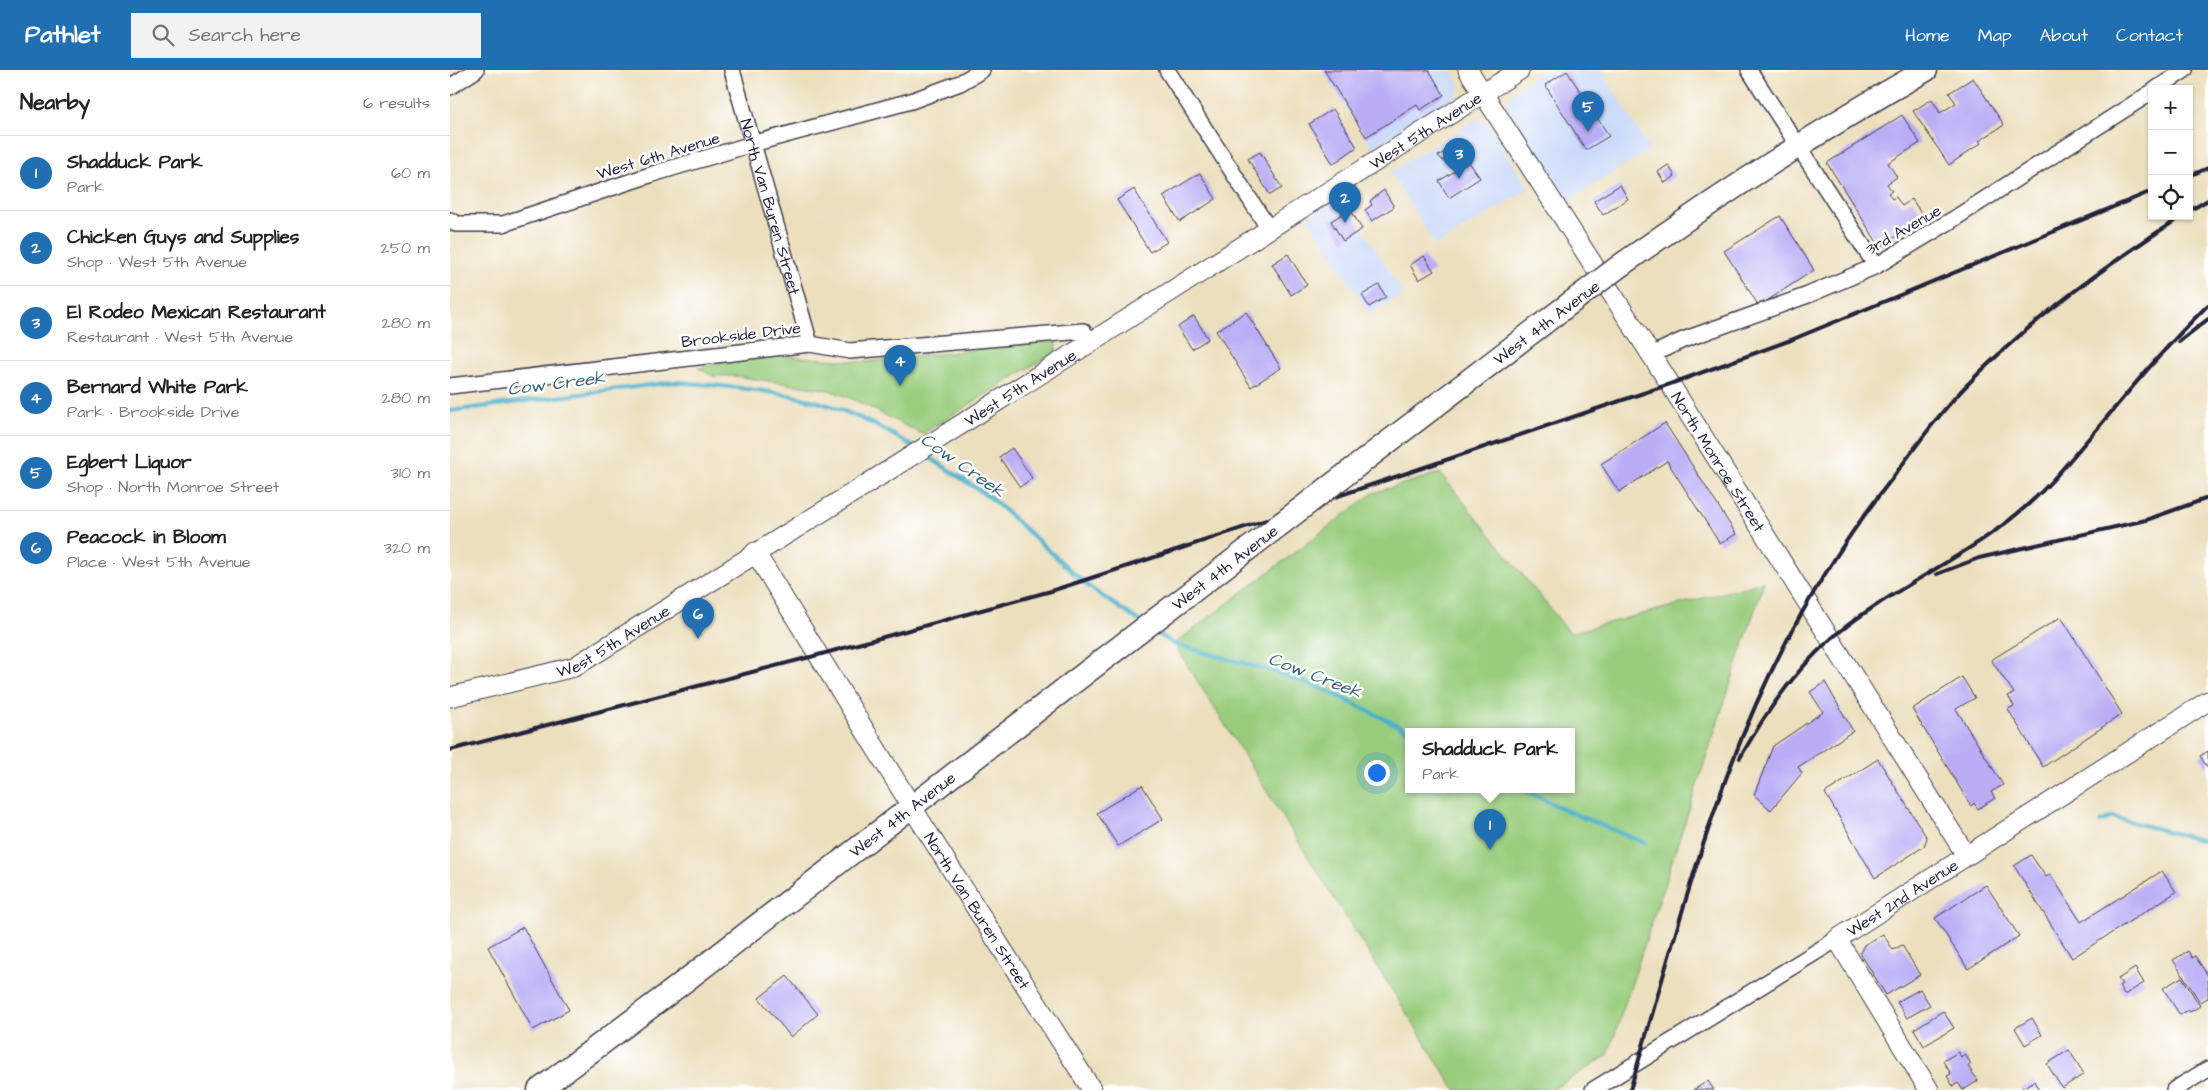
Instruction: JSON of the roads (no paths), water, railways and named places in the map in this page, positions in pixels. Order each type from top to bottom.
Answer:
[{"type":"main road","name":"West 4th Avenue","points":[[542,1088],[1621,265],[1704,206],[1797,146],[1926,70]]},
{"type":"street","points":[[450,87],[476,70]]},
{"type":"street","name":"North Van Buren Street","points":[[732,70],[810,344]]},
{"type":"street","name":"West 6th Avenue","points":[[453,222],[503,224],[656,173],[752,144],[911,101],[960,83],[982,70]]},
{"type":"street","points":[[1168,70],[1268,229]]},
{"type":"street","name":"North Monroe Street","points":[[1468,70],[1651,355],[1966,855]]},
{"type":"street","name":"West 5th Avenue","points":[[450,697],[574,667],[755,552],[939,439],[1520,70]]},
{"type":"street","points":[[1749,70],[1876,266]]},
{"type":"street","points":[[2162,85],[2185,70]]},
{"type":"street","name":"3rd Avenue","points":[[1651,355],[1683,340],[1808,295],[1876,266],[1952,220],[2148,95]]},
{"type":"street","name":"Brookside Drive","points":[[450,386],[810,344],[850,351],[1083,331],[1091,341]]},
{"type":"street","name":"North Van Buren Street","points":[[755,552],[912,807],[1092,1090]]},
{"type":"street","name":"West 2nd Avenue","points":[[1593,1090],[1837,939],[2208,701]]},
{"type":"street","points":[[1837,939],[1929,1090]]},
{"type":"street","points":[[2174,1090],[2208,1068]]},
{"type":"waterway","name":"Cow Creek","points":[[450,411],[673,382],[740,388],[819,402],[862,419],[891,433],[915,448]]},
{"type":"waterway","name":"Cow Creek","points":[[923,453],[991,498],[1089,587],[1142,623]]},
{"type":"waterway","name":"Cow Creek","points":[[1152,630],[1174,644],[1279,673],[1330,692],[1405,729]]},
{"type":"waterway","name":"Cow Creek","points":[[1531,793],[1565,810],[1645,843]]},
{"type":"waterway","name":"Cow Creek","points":[[2101,822],[2112,817],[2208,842]]},
{"type":"railway","points":[[2191,175],[2208,168]]},
{"type":"railway","points":[[450,750],[818,655],[1051,591],[1128,566],[1670,384],[1791,340],[2148,193]]},
{"type":"railway","points":[[2193,209],[2208,200]]},
{"type":"railway","points":[[1630,1090],[1695,870],[1730,768],[1755,707],[1783,647],[1815,590],[1862,519],[1919,442],[1964,388],[1989,363],[2068,296],[2176,220]]},
{"type":"railway","points":[[1740,758],[1781,694],[1818,651],[1856,619],[1986,537],[2034,499],[2059,474],[2137,381],[2208,305]]},
{"type":"railway","points":[[2179,342],[2208,319]]},
{"type":"railway","points":[[1937,574],[1979,558],[2146,520],[2208,498]]},
{"type":"place","name":"Egbert Liquor","points":[[1588,132]]},
{"type":"place","name":"El Rodeo Mexican Restaurant","points":[[1459,179]]},
{"type":"place","name":"Chicken Guys and Supplies","points":[[1345,223]]},
{"type":"place","name":"Bernard White Park","points":[[900,386]]},
{"type":"place","name":"Peacock in Bloom","points":[[698,639]]},
{"type":"place","name":"Shadduck Park","points":[[1490,850]]}]
